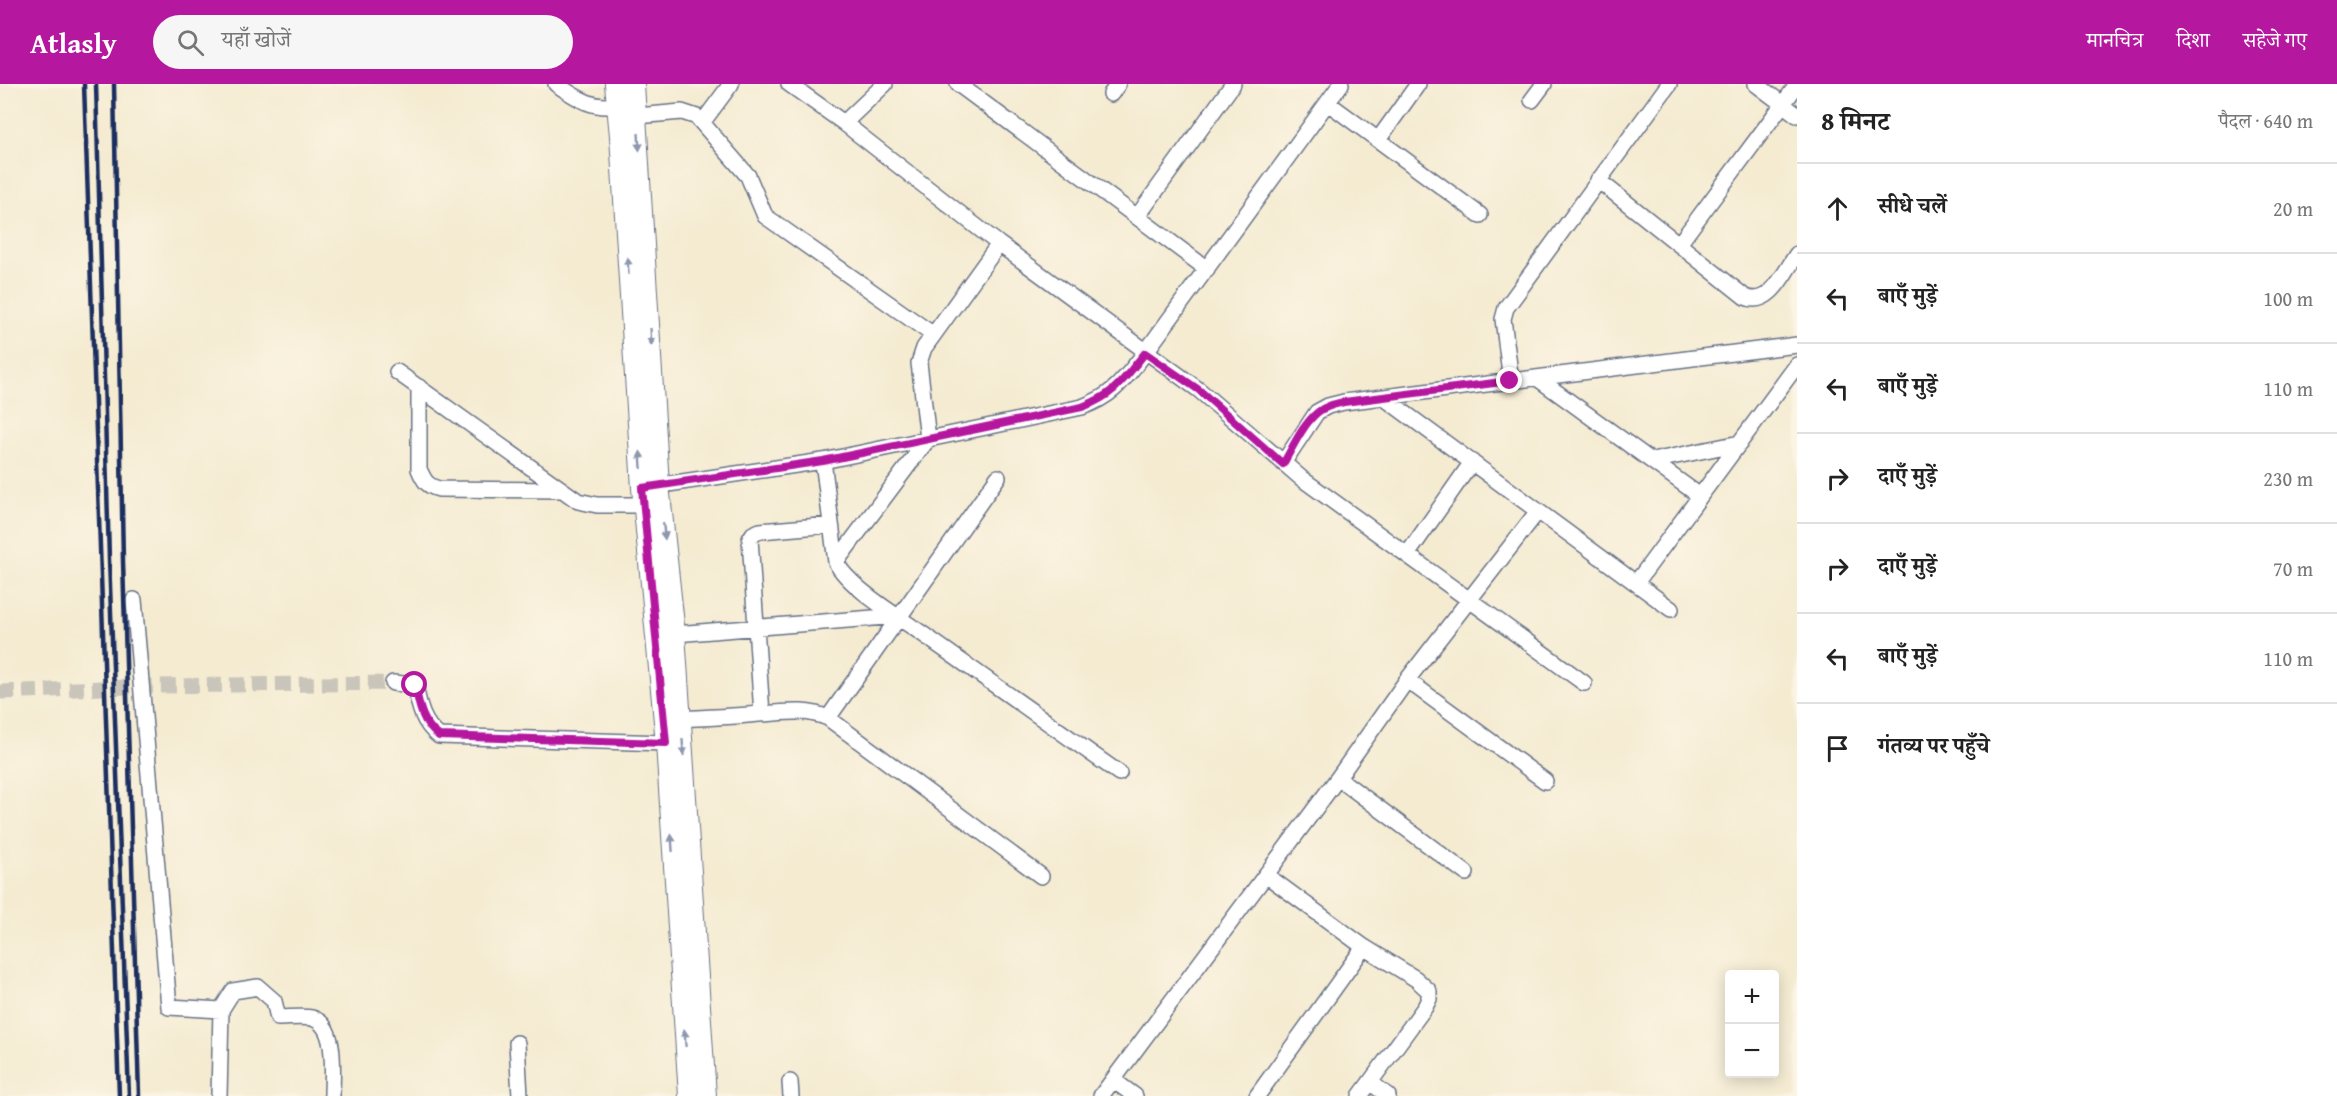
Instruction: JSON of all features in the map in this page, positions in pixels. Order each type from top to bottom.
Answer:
[{"type":"street","points":[[556,84],[591,105],[617,105]]},
{"type":"street","points":[[615,84],[649,493],[706,1096]]},
{"type":"street","points":[[634,84],[637,116],[649,493],[675,634],[672,719],[666,743],[688,1096]]},
{"type":"street","points":[[702,123],[731,84]]},
{"type":"street","points":[[789,84],[844,123],[999,244],[1145,353],[1199,390],[1283,464],[1584,683]]},
{"type":"street","points":[[844,123],[885,84]]},
{"type":"street","points":[[958,84],[1206,269]]},
{"type":"street","points":[[1137,217],[1233,84]]},
{"type":"street","points":[[397,372],[578,501],[597,505],[1082,407],[1103,399],[1124,380],[1341,84]]},
{"type":"street","points":[[1378,140],[1418,84]]},
{"type":"street","points":[[1532,100],[1544,84]]},
{"type":"street","points":[[1510,381],[1503,319],[1506,308],[1669,84]]},
{"type":"street","points":[[1756,84],[1797,115]]},
{"type":"street","points":[[1678,244],[1797,85]]},
{"type":"street","points":[[1328,103],[1480,215]]},
{"type":"street","points":[[637,116],[682,112],[696,117],[748,176],[765,216],[932,334]]},
{"type":"street","points":[[1598,180],[1752,301],[1762,300],[1771,291],[1797,254]]},
{"type":"street","points":[[836,561],[928,439],[919,363],[932,334],[999,244]]},
{"type":"street","points":[[1283,464],[1317,412],[1328,406],[1344,402],[1797,345]]},
{"type":"street","points":[[1636,583],[1797,365]]},
{"type":"street","points":[[1537,378],[1700,496]]},
{"type":"street","points":[[419,387],[419,469],[423,480],[430,486],[439,489],[562,490]]},
{"type":"street","points":[[1383,397],[1671,609]]},
{"type":"street","points":[[1652,461],[1740,443]]},
{"type":"street","points":[[823,461],[836,561],[840,571],[848,580],[1119,773]]},
{"type":"street","points":[[1407,555],[1472,462]]},
{"type":"street","points":[[828,718],[998,477]]},
{"type":"street","points":[[1101,1096],[1338,778],[1407,680],[1538,511]]},
{"type":"street","points":[[762,714],[749,546],[753,534],[760,531],[831,525]]},
{"type":"street","points":[[134,600],[169,1007],[221,1010]]},
{"type":"street","points":[[675,634],[898,616]]},
{"type":"street","points":[[1407,680],[1545,781]]},
{"type":"street","points":[[393,683],[415,685],[420,712],[431,730],[439,736],[666,743]]},
{"type":"street","points":[[672,719],[794,710],[814,712],[828,718],[1041,876]]},
{"type":"street","points":[[1338,778],[1466,873]]},
{"type":"street","points":[[1266,875],[1364,947],[1416,979],[1429,991],[1429,999],[1425,1007],[1360,1096]]},
{"type":"street","points":[[1257,1096],[1364,947]]},
{"type":"street","points":[[219,1096],[221,1010],[233,991],[258,987],[274,1001],[278,1018],[311,1018],[322,1023],[330,1035],[332,1096]]},
{"type":"street","points":[[518,1043],[520,1096]]},
{"type":"street","points":[[1113,1080],[1135,1096]]},
{"type":"street","points":[[1370,1082],[1388,1096]]},
{"type":"tunnel","points":[[0,692],[154,686],[393,683]]},
{"type":"railway","points":[[84,84],[119,1096]]},
{"type":"railway","points":[[96,84],[109,559],[129,1096]]},
{"type":"railway","points":[[114,84],[123,561],[139,1096]]},
{"type":"route","points":[[415,685],[420,712],[431,730],[439,736],[666,743],[642,488],[823,461],[1082,407],[1103,399],[1124,380],[1145,353],[1199,390],[1283,464],[1308,423],[1317,412],[1328,406],[1510,381]]}]
